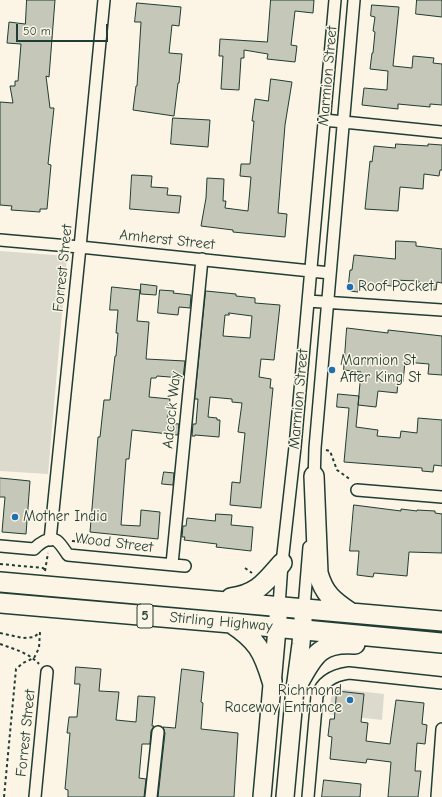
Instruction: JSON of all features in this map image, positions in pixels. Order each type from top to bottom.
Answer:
[{"type":"highway","points":[[314,476],[318,573],[325,592],[336,603],[351,613]]},
{"type":"highway","points":[[213,600],[241,596],[253,592],[263,585],[282,563]]},
{"type":"highway","name":"Stirling Highway","points":[[0,582],[442,621]]},
{"type":"highway","name":"Stirling Highway","points":[[0,604],[277,627],[442,643]]},
{"type":"highway","points":[[231,623],[244,631],[258,647],[266,662],[272,681]]},
{"type":"highway","points":[[295,689],[310,661],[320,651],[335,644],[347,643],[442,650]]},
{"type":"main road","name":"Marmion Street","points":[[262,797],[279,606]]},
{"type":"main road","name":"Marmion Street","points":[[285,797],[295,689],[303,630],[304,608]]},
{"type":"street","name":"Forrest Street","points":[[50,540],[104,0]]},
{"type":"street","name":"Marmion Street","points":[[279,606],[335,0]]},
{"type":"street","name":"Marmion Street","points":[[304,608],[330,273],[354,0]]},
{"type":"street","points":[[324,120],[442,132]]},
{"type":"street","name":"Amherst Street","points":[[0,240],[330,273]]},
{"type":"street","name":"Adcock Way","points":[[172,564],[202,259]]},
{"type":"street","points":[[308,301],[442,310]]},
{"type":"street","points":[[357,490],[442,497]]},
{"type":"street","points":[[0,546],[34,550],[40,543],[50,540]]},
{"type":"street","name":"Wood Street","points":[[50,540],[57,542],[68,555],[185,566]]},
{"type":"street","name":"Forrest Street","points":[[35,797],[47,672]]},
{"type":"street","points":[[308,797],[317,696],[324,683],[332,677],[349,674],[442,683]]},
{"type":"street","points":[[437,797],[442,730]]},
{"type":"street","points":[[150,797],[158,732]]},
{"type":"path","points":[[67,540],[110,545]]},
{"type":"path","points":[[0,564],[43,568],[45,571],[48,553]]},
{"type":"path","points":[[0,633],[23,638],[34,637],[40,632],[39,648],[34,658],[23,663],[16,669],[4,797]]},
{"type":"path","points":[[0,644],[34,658],[47,672]]},
{"type":"shaded area","points":[[0,251],[67,256],[48,474],[0,471]]},
{"type":"shaded area","points":[[332,688],[384,694],[382,720],[329,714]]},
{"type":"building","points":[[27,0],[55,0],[49,77],[46,76],[50,108],[54,108],[48,164],[51,165],[47,209],[40,209],[40,212],[11,210],[12,206],[0,205],[0,102],[13,103],[10,86],[15,86],[15,81],[18,81],[21,44],[7,43],[9,22],[25,24]]},
{"type":"building","points":[[271,0],[314,0],[313,13],[295,11],[291,45],[297,46],[295,62],[267,59],[268,54],[244,50],[244,58],[241,58],[239,90],[221,89],[223,56],[219,56],[220,39],[267,42]]},
{"type":"building","points":[[417,0],[442,0],[442,17],[416,14]]},
{"type":"building","points":[[137,3],[181,7],[179,26],[172,25],[169,53],[182,54],[174,116],[133,110],[137,86],[141,22],[135,22]]},
{"type":"building","points":[[372,5],[399,7],[393,66],[412,68],[413,56],[434,58],[433,63],[442,64],[442,105],[430,104],[430,107],[398,104],[398,109],[362,105],[364,88],[387,90],[388,71],[370,69],[375,32],[373,31],[375,17],[371,16]]},
{"type":"building","points":[[271,79],[292,82],[285,125],[278,213],[287,214],[285,237],[233,232],[233,230],[201,226],[206,198],[207,178],[224,179],[223,201],[226,201],[225,208],[248,211],[251,177],[240,176],[241,164],[250,164],[254,121],[252,121],[255,99],[268,101]]},
{"type":"building","points":[[173,118],[210,120],[208,147],[171,144]]},
{"type":"building","points":[[396,144],[428,146],[428,144],[442,145],[442,170],[440,170],[439,176],[424,174],[423,189],[400,187],[398,211],[365,209],[370,161],[372,162],[374,146],[395,148]]},
{"type":"building","points":[[132,175],[152,176],[151,187],[168,188],[167,195],[181,196],[179,213],[130,209]]},
{"type":"building","points":[[396,241],[416,242],[416,246],[442,249],[442,283],[437,282],[436,290],[418,288],[419,281],[392,280],[392,286],[359,283],[358,292],[350,291],[348,288],[350,270],[352,270],[354,255],[395,259]]},
{"type":"building","points":[[141,284],[157,286],[156,295],[141,294]]},
{"type":"building","points":[[112,287],[140,290],[137,321],[149,322],[146,359],[185,361],[183,378],[157,376],[156,378],[151,378],[149,397],[170,399],[167,423],[179,424],[178,435],[132,430],[129,459],[126,459],[121,525],[140,526],[141,510],[160,512],[158,539],[90,532],[98,437],[100,437],[104,400],[110,400],[116,356],[118,310],[110,310]]},
{"type":"building","points":[[160,290],[174,291],[173,293],[191,295],[190,308],[179,307],[178,315],[158,313]]},
{"type":"building","points":[[206,291],[236,294],[236,296],[255,298],[255,303],[280,305],[274,360],[261,359],[259,377],[271,379],[270,388],[273,388],[261,508],[230,505],[232,482],[240,483],[245,433],[238,432],[242,403],[232,402],[232,399],[210,397],[208,417],[217,418],[217,420],[220,420],[219,437],[192,436],[193,424],[196,424],[198,399],[195,399]],"holes":[[[229,313],[252,316],[250,338],[223,336],[225,315],[229,315]]]},
{"type":"building","points":[[347,328],[388,333],[388,330],[442,336],[442,375],[428,374],[429,364],[405,362],[403,382],[398,382],[397,393],[378,391],[376,407],[358,405],[361,372],[344,370]]},
{"type":"building","points":[[338,394],[359,396],[356,427],[378,430],[377,436],[400,438],[401,431],[417,433],[418,418],[442,420],[442,466],[434,465],[433,472],[422,471],[422,468],[344,462],[349,408],[337,407]]},
{"type":"building","points":[[164,472],[174,473],[173,485],[162,484]]},
{"type":"building","points":[[0,478],[30,481],[26,534],[2,532],[5,497],[0,497]]},
{"type":"building","points":[[354,505],[401,511],[401,509],[435,511],[435,513],[442,514],[442,553],[409,552],[407,576],[374,573],[373,577],[357,575],[359,551],[350,551]]},
{"type":"building","points":[[216,514],[232,515],[231,525],[253,527],[251,551],[216,547],[217,544],[184,540],[185,537],[182,537],[183,526],[186,526],[187,518],[215,521]]},
{"type":"building","points":[[76,667],[101,669],[99,691],[119,692],[116,720],[136,722],[138,696],[155,697],[152,726],[154,726],[151,731],[150,744],[142,744],[139,778],[146,779],[144,797],[68,797],[68,790],[65,789],[70,733],[67,733],[69,717],[77,717],[80,684],[75,684]]},
{"type":"building","points":[[182,669],[204,672],[201,702],[203,703],[201,729],[238,733],[234,797],[158,797],[165,733],[163,727],[175,728]]},
{"type":"building","points":[[337,691],[364,694],[361,722],[368,723],[366,741],[390,744],[396,700],[424,703],[422,724],[427,725],[425,744],[417,743],[415,771],[421,771],[418,797],[388,797],[391,762],[367,759],[366,763],[330,759],[332,737],[328,736],[330,719],[334,719]]},
{"type":"building","points":[[324,780],[361,784],[360,797],[322,797]]},
{"type":"place","name":"Roof Pocket","points":[[350,287]]},
{"type":"place","name":"Marmion St After King St","points":[[332,370]]},
{"type":"place","name":"Mother India","points":[[15,517]]},
{"type":"place","name":"Richmond Raceway Entrance","points":[[350,700]]}]
